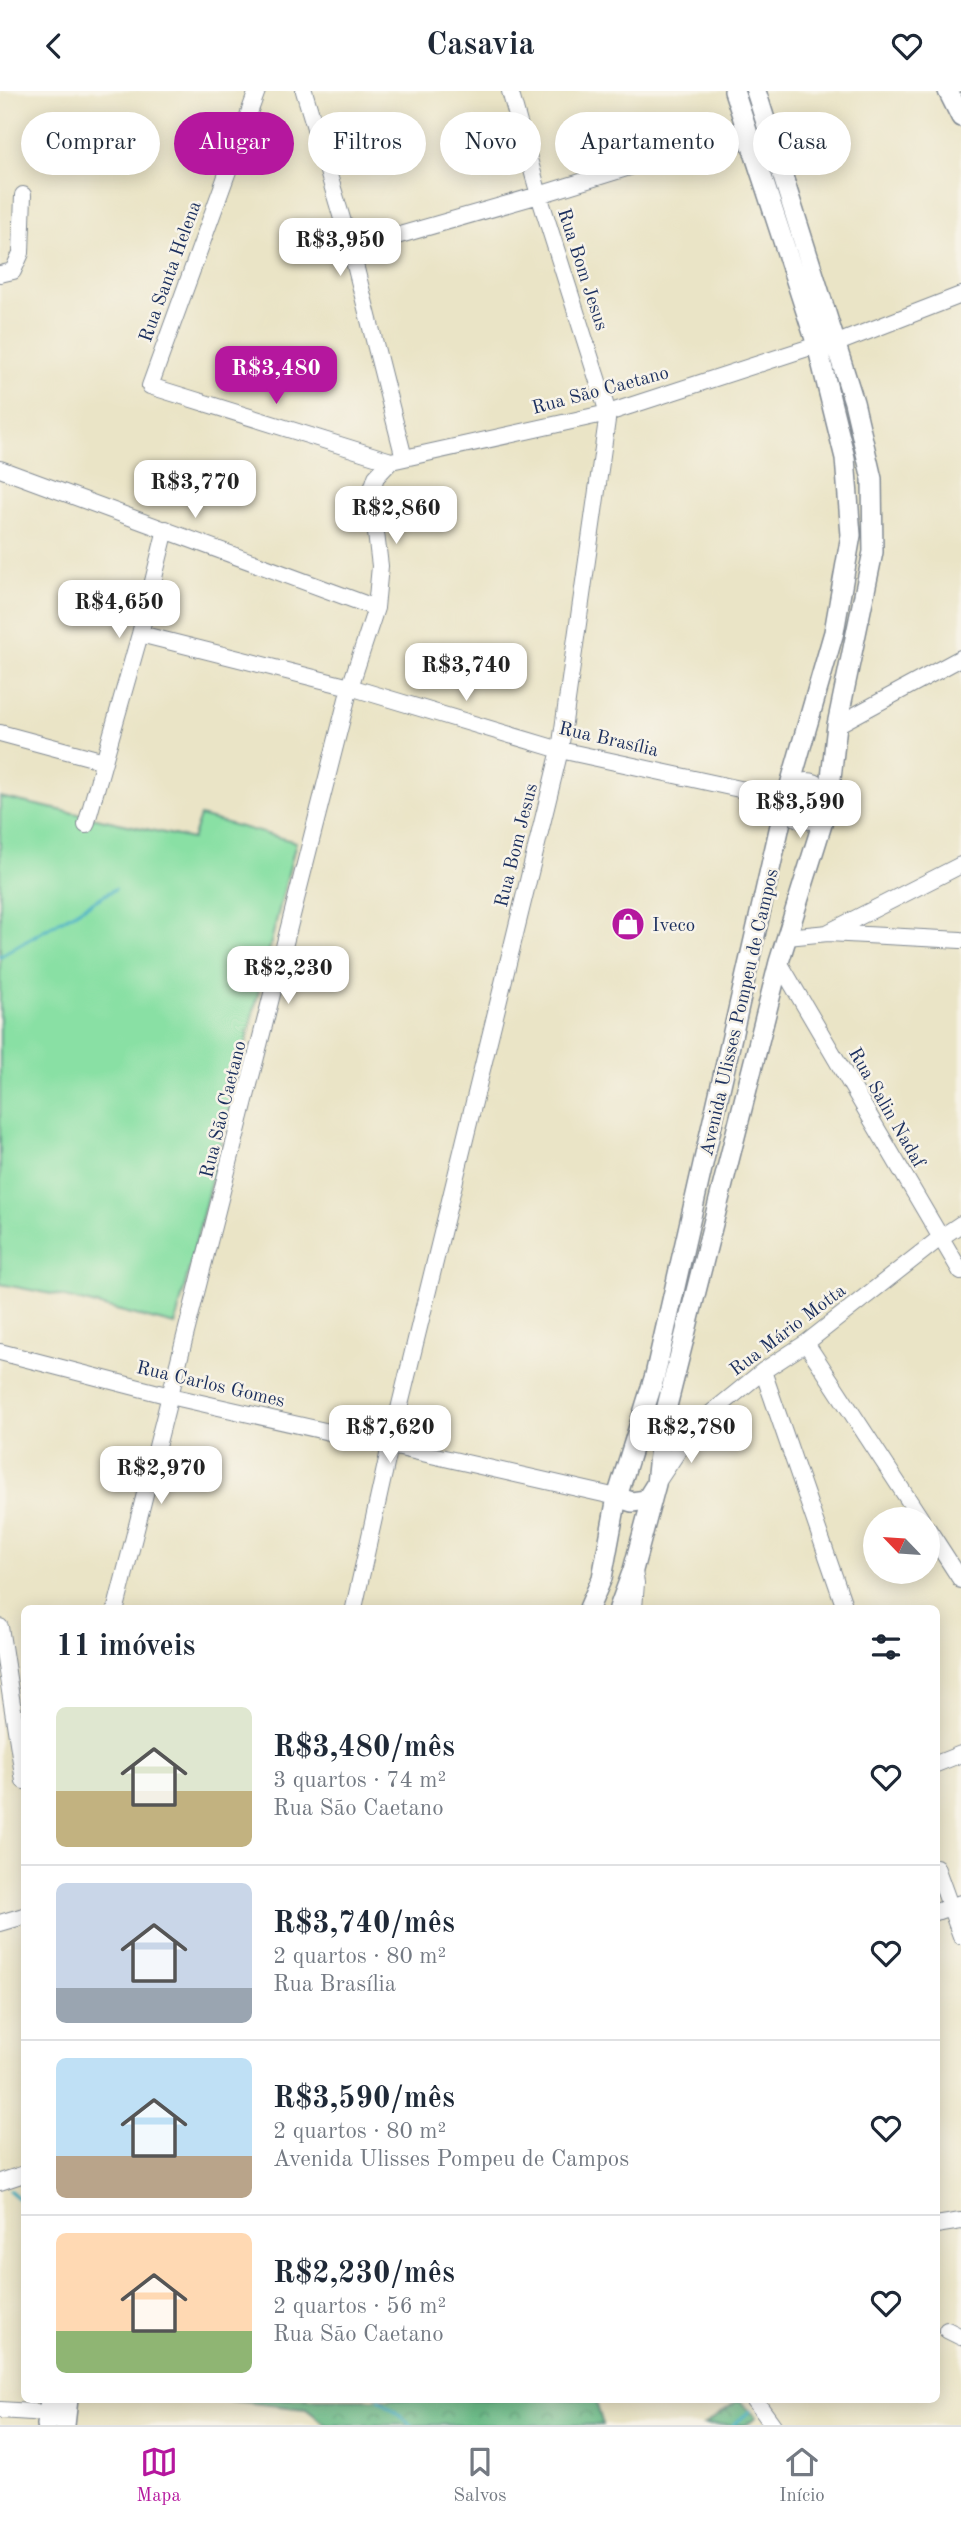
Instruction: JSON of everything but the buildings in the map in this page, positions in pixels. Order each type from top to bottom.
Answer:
[{"type":"main road","name":"Avenida Ulisses Pompeu de Campos","points":[[620,1605],[634,1570],[656,1484],[662,1426],[779,961],[828,805],[837,725],[873,552],[872,479],[854,402],[826,344],[746,131],[734,91]]},
{"type":"main road","name":"Avenida Ulisses Pompeu de Campos","points":[[590,1605],[602,1578],[617,1497],[655,1375],[786,799],[834,632],[851,535],[845,458],[826,344],[756,91]]},
{"type":"main road","points":[[948,91],[961,117]]},
{"type":"main road","points":[[617,1497],[632,1502],[646,1500],[656,1484]]},
{"type":"main road","points":[[65,2425],[68,2403]]},
{"type":"street","name":"Rua Santa Helena","points":[[150,386],[257,91]]},
{"type":"street","points":[[304,91],[351,249],[397,459]]},
{"type":"street","name":"Rua Bom Jesus","points":[[355,1605],[390,1446],[560,750],[608,413],[538,195],[510,91]]},
{"type":"street","points":[[351,249],[746,131]]},
{"type":"street","points":[[0,274],[13,271],[21,253],[23,195]]},
{"type":"street","name":"Rua São Caetano","points":[[117,1605],[350,687],[376,608],[380,566],[371,492],[376,477],[397,459],[608,413],[826,344],[961,295]]},
{"type":"street","name":"Rua São Caetano","points":[[150,386],[397,459]]},
{"type":"street","points":[[0,469],[376,608]]},
{"type":"street","points":[[86,825],[140,634],[166,529]]},
{"type":"street","name":"Rua Brasília","points":[[140,634],[350,687],[560,750],[786,799]]},
{"type":"street","points":[[837,725],[961,659]]},
{"type":"street","points":[[0,733],[104,761]]},
{"type":"street","points":[[809,781],[818,784],[825,791],[828,805],[819,818],[803,822],[788,810],[786,799],[798,782],[809,781]]},
{"type":"street","points":[[828,933],[961,865]]},
{"type":"street","points":[[787,937],[828,933],[961,940]]},
{"type":"street","name":"Rua Salin Nadaf","points":[[779,961],[961,1272]]},
{"type":"street","name":"Rua Mário Motta","points":[[656,1484],[694,1427],[763,1371],[806,1343],[961,1224]]},
{"type":"street","points":[[806,1343],[913,1507]]},
{"type":"street","name":"Rua Carlos Gomes","points":[[0,1352],[170,1396],[617,1497]]},
{"type":"street","points":[[763,1371],[844,1605]]},
{"type":"street","points":[[662,1426],[676,1431],[694,1427]]},
{"type":"street","points":[[940,1548],[961,1580]]},
{"type":"street","points":[[634,1570],[634,1605]]},
{"type":"street","points":[[0,1627],[6,1703],[21,1768]]},
{"type":"street","points":[[940,1762],[961,1754]]},
{"type":"street","points":[[940,1879],[961,1936]]},
{"type":"street","points":[[0,1923],[21,1917]]},
{"type":"street","points":[[0,2182],[21,2175]]},
{"type":"street","points":[[940,2224],[961,2221]]},
{"type":"street","points":[[757,2403],[773,2425]]},
{"type":"street","points":[[0,2410],[48,2412]]},
{"type":"green space","points":[[0,797],[192,839],[200,816],[296,842],[175,1325],[57,1295],[0,1284]]},
{"type":"green space","points":[[251,2403],[596,2403],[603,2425],[327,2425],[306,2409]]},
{"type":"green space","points":[[735,2403],[742,2403],[756,2417],[745,2425],[704,2425]]},
{"type":"waterway","points":[[0,956],[115,889]]},
{"type":"waterway","points":[[9,2190],[21,2200]]},
{"type":"waterway","points":[[384,2403],[412,2425]]},
{"type":"waterway","points":[[733,2425],[750,2411]]},
{"type":"place","name":"Iveco","points":[[628,924]]}]
